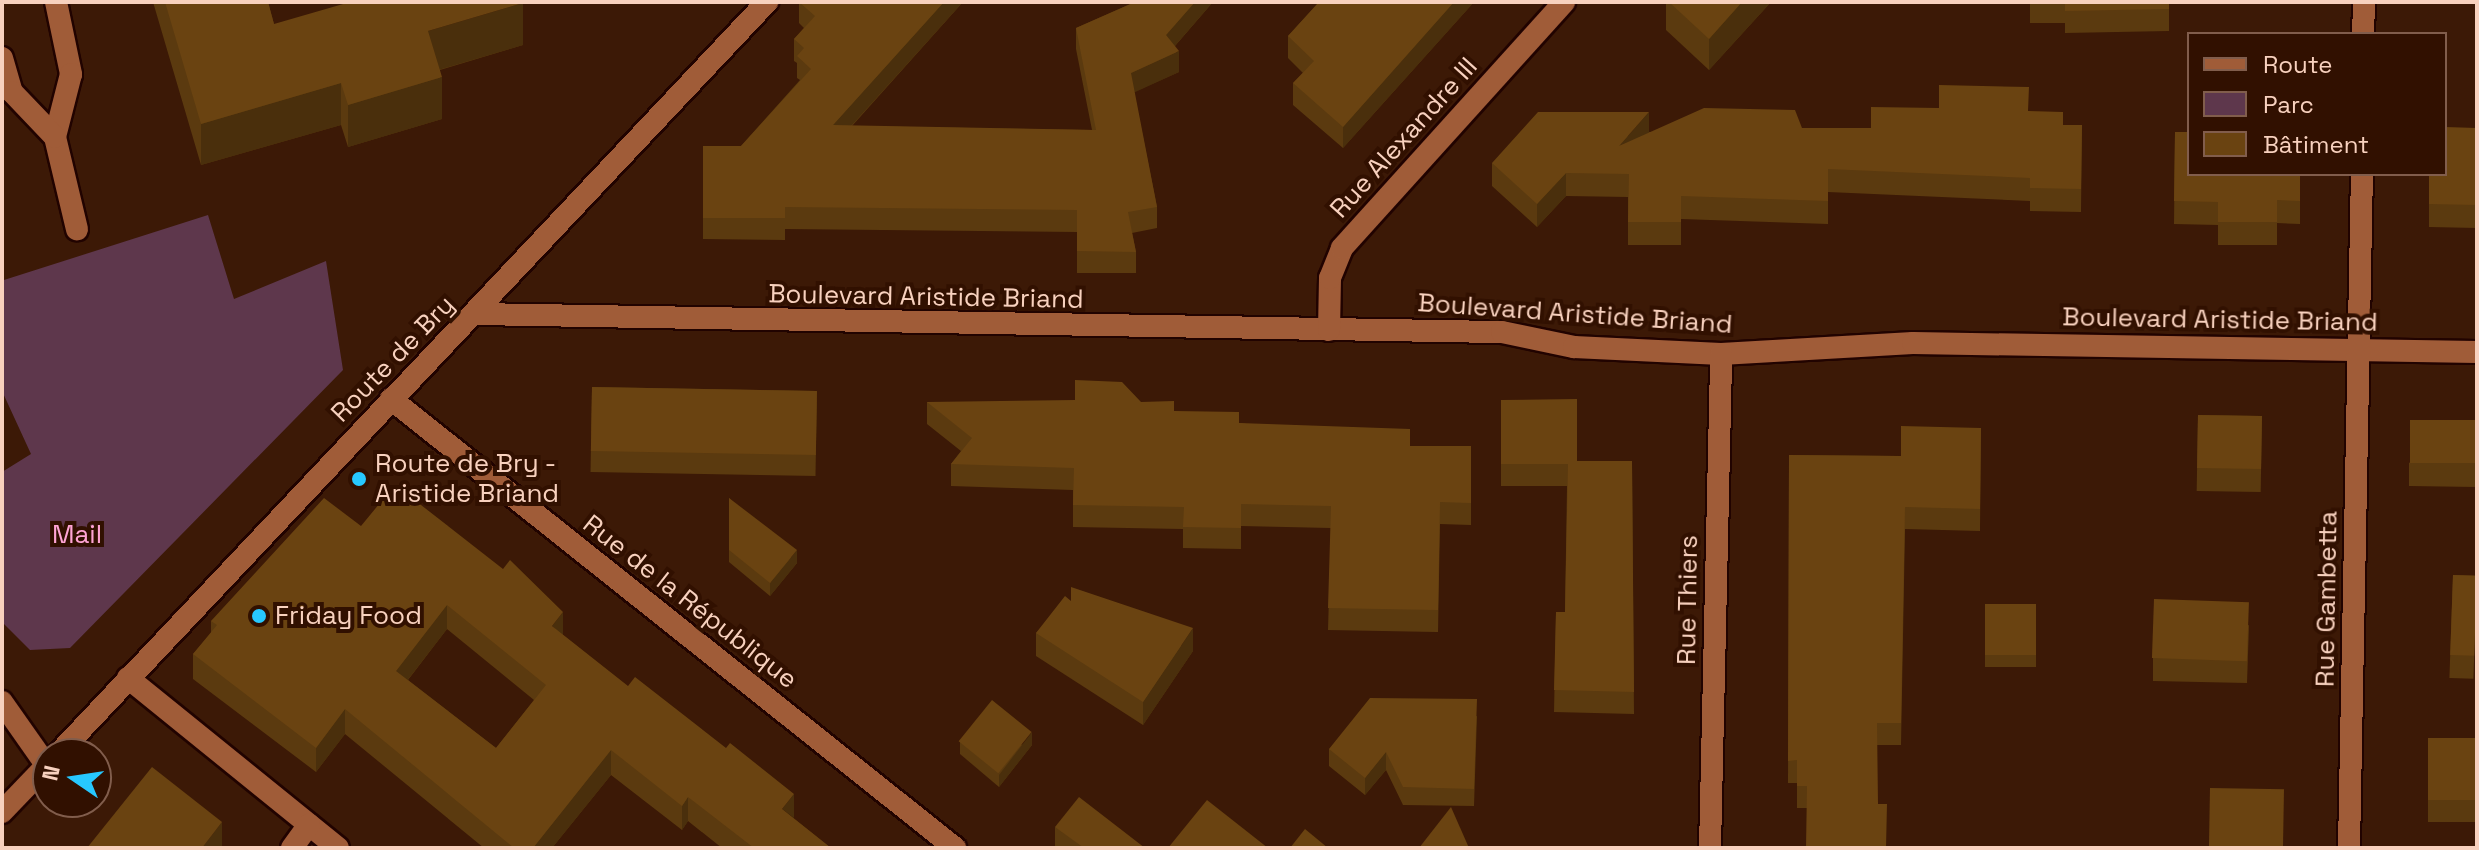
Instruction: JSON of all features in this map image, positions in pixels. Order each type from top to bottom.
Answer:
[{"type":"street","points":[[56,2],[71,74],[55,137],[77,229]]},
{"type":"street","name":"Route de Bry","points":[[72,738],[391,399],[476,314],[767,2]]},
{"type":"street","name":"Rue Alexandre III","points":[[1329,330],[1330,278],[1342,248],[1564,2]]},
{"type":"street","points":[[2363,32],[2364,2]]},
{"type":"street","points":[[2,58],[12,92],[55,137]]},
{"type":"street","name":"Rue Gambetta","points":[[2349,848],[2362,176]]},
{"type":"street","name":"Boulevard Aristide Briand","points":[[476,314],[1502,332],[1574,347],[1721,354],[1913,343],[2477,352]]},
{"type":"street","name":"Rue Thiers","points":[[1710,848],[1721,354]]},
{"type":"street","name":"Rue de la République","points":[[391,399],[955,848]]},
{"type":"street","points":[[128,678],[338,848]]},
{"type":"street","points":[[2,702],[32,738]]},
{"type":"street","name":"Route de Bry","points":[[2,812],[32,781]]},
{"type":"street","points":[[292,848],[309,825]]},
{"type":"green space","name":"Mail","points":[[208,215],[234,299],[326,261],[343,370],[70,648],[30,650],[2,622],[2,472],[31,454],[2,391],[2,274],[4,280]]},
{"type":"building","points":[[165,2],[268,2],[274,24],[350,2],[523,3],[428,31],[442,77],[348,105],[341,83],[201,124]]},
{"type":"building","points":[[799,2],[944,2],[833,125],[1096,130],[1076,28],[1135,2],[1195,2],[1166,35],[1179,51],[1131,73],[1157,207],[1128,212],[1136,252],[1077,251],[1077,210],[785,207],[785,218],[703,218],[703,146],[741,146],[811,69],[797,56],[804,48],[794,39],[815,16]]},
{"type":"building","points":[[1319,2],[1454,2],[1343,127],[1293,83],[1314,61],[1288,36]]},
{"type":"building","points":[[1669,2],[1742,2],[1709,39]]},
{"type":"building","points":[[2065,2],[2169,2],[2169,9],[2065,11]]},
{"type":"building","points":[[1939,85],[2029,87],[2028,111],[2063,112],[2063,125],[2082,125],[2081,189],[2030,188],[2030,178],[1828,169],[1828,201],[1681,196],[1681,222],[1628,222],[1629,174],[1566,173],[1537,204],[1492,163],[1538,112],[1649,112],[1619,146],[1704,108],[1795,110],[1802,128],[1871,128],[1871,107],[1939,108]]},
{"type":"building","points":[[2447,127],[2477,128],[2477,205],[2429,204],[2429,176],[2447,176]]},
{"type":"building","points":[[2175,132],[2187,132],[2187,176],[2300,176],[2300,201],[2277,200],[2277,222],[2218,222],[2218,202],[2174,201]]},
{"type":"building","points":[[1075,380],[1122,382],[1141,402],[1174,401],[1174,411],[1239,412],[1239,423],[1410,429],[1410,446],[1471,446],[1471,503],[1440,502],[1438,610],[1328,608],[1331,506],[1241,504],[1241,528],[1183,527],[1184,507],[1073,505],[1074,468],[951,464],[972,438],[927,402],[1075,400]]},
{"type":"building","points":[[592,387],[817,391],[816,455],[591,451]]},
{"type":"building","points":[[1577,399],[1577,461],[1632,461],[1634,692],[1554,690],[1556,612],[1565,612],[1568,464],[1501,464],[1501,400]]},
{"type":"building","points":[[2198,415],[2262,416],[2261,469],[2197,468]]},
{"type":"building","points":[[2410,420],[2477,420],[2477,463],[2410,463]]},
{"type":"building","points":[[1901,426],[1981,428],[1980,509],[1905,507],[1901,723],[1877,723],[1878,804],[1887,804],[1886,848],[1806,848],[1807,786],[1797,786],[1797,760],[1788,761],[1789,455],[1901,456]]},
{"type":"building","points":[[389,492],[406,506],[412,498],[503,569],[510,560],[563,612],[552,626],[628,686],[635,677],[726,748],[730,743],[794,794],[782,809],[831,848],[754,848],[688,797],[682,806],[611,750],[533,848],[514,848],[345,709],[316,748],[193,654],[217,625],[211,621],[324,498],[361,526]],"holes":[[[447,605],[546,685],[496,748],[396,671]]]},
{"type":"building","points":[[729,498],[797,550],[770,583],[729,550]]},
{"type":"building","points":[[2453,575],[2477,576],[2474,656],[2450,655]]},
{"type":"building","points":[[1071,587],[1193,628],[1143,702],[1036,633],[1065,596],[1071,601]]},
{"type":"building","points":[[2154,599],[2249,602],[2247,661],[2152,658]]},
{"type":"building","points":[[1985,604],[2036,604],[2036,655],[1985,655]]},
{"type":"building","points":[[1370,698],[1477,699],[1474,789],[1403,787],[1386,752],[1365,778],[1329,749]]},
{"type":"building","points":[[992,700],[1032,732],[998,773],[959,741]]},
{"type":"building","points":[[2428,738],[2477,738],[2477,800],[2428,800]]},
{"type":"building","points":[[152,767],[222,822],[202,848],[87,848]]},
{"type":"building","points":[[2210,788],[2284,789],[2283,848],[2209,848]]},
{"type":"building","points":[[1079,797],[1145,848],[1084,848],[1055,827]]},
{"type":"building","points":[[1207,800],[1268,848],[1168,848]]},
{"type":"building","points":[[1451,807],[1469,848],[1419,848]]},
{"type":"building","points":[[1305,829],[1328,848],[1290,848]]},
{"type":"place","name":"Route de Bry - Aristide Briand","points":[[359,479]]},
{"type":"place","name":"Friday Food","points":[[259,616]]}]
